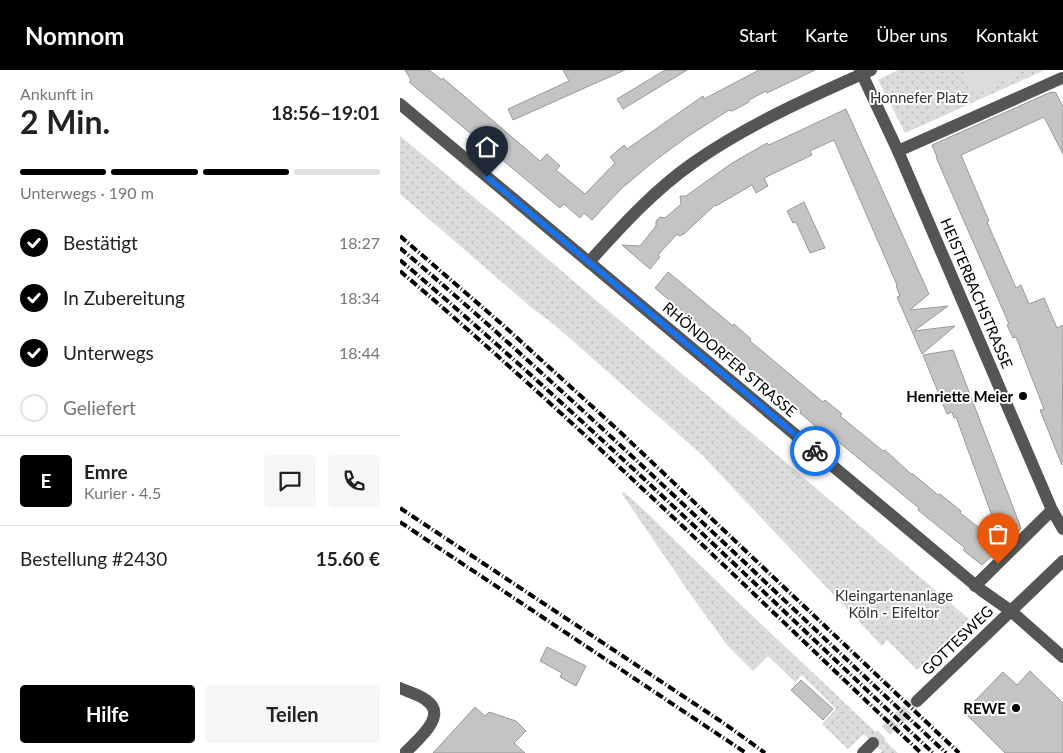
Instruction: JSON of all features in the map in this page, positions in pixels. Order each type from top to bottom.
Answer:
[{"type":"street","name":"HEISTERBACHSTRASSE","points":[[865,71],[1052,510],[1063,529]]},
{"type":"street","points":[[589,262],[643,204],[692,164],[748,130],[865,71]]},
{"type":"street","points":[[898,150],[1061,76]]},
{"type":"street","name":"RHÖNDORFER STRASSE","points":[[400,104],[976,586],[1011,611],[1063,657]]},
{"type":"street","name":"GOTTESWEG","points":[[976,586],[1052,510]]},
{"type":"street","name":"GOTTESWEG","points":[[917,701],[1063,561]]},
{"type":"street","points":[[400,688],[424,698],[434,708],[435,716],[432,723],[405,753]]},
{"type":"street","points":[[863,753],[873,743]]},
{"type":"green space","name":"Honnefer Platz","points":[[898,70],[1045,70],[905,133],[878,80]]},
{"type":"green space","points":[[963,70],[1015,70],[1017,74],[974,94]]},
{"type":"green space","name":"Kleingartenanlage Köln - Eifeltor","points":[[400,136],[529,243],[969,619],[917,670],[887,640],[882,646],[702,455],[557,327],[532,308],[400,194]]},
{"type":"green space","points":[[624,492],[898,753],[880,753],[882,751],[864,734],[848,749],[822,724],[836,709],[802,675],[795,682],[768,656],[753,671],[727,645],[693,598],[622,494]]},
{"type":"building","points":[[405,70],[429,70],[442,80],[443,78],[540,161],[547,154],[560,166],[556,170],[585,194],[615,163],[610,157],[624,145],[627,149],[703,96],[704,99],[759,70],[815,70],[767,93],[766,91],[732,111],[729,110],[687,137],[621,189],[592,220],[584,213],[580,218],[564,204],[560,208],[409,82],[411,80]]},
{"type":"building","points":[[563,70],[625,70],[513,120],[508,109],[569,81]]},
{"type":"building","points":[[665,70],[687,70],[623,109],[617,99]]},
{"type":"building","points":[[1051,92],[1056,93],[1063,107],[1063,154],[1044,117],[961,155],[989,221],[987,222],[1016,288],[1021,285],[1029,304],[1044,298],[1057,328],[1063,325],[1062,465],[1040,410],[1044,409],[1016,337],[1013,338],[1007,325],[1009,324],[932,145]]},
{"type":"building","points":[[846,109],[929,294],[910,310],[948,306],[914,331],[955,326],[922,354],[897,297],[900,296],[897,285],[834,140],[810,151],[812,155],[764,178],[768,186],[756,193],[752,185],[715,205],[684,234],[679,236],[677,234],[658,255],[660,257],[650,269],[622,245],[640,246],[656,226],[656,221],[660,217],[665,218],[681,204],[680,196],[686,196],[732,163],[767,143],[769,145]]},
{"type":"building","points":[[804,202],[825,248],[810,253],[796,222],[793,223],[787,211]]},
{"type":"building","points":[[668,272],[733,326],[734,324],[751,339],[750,341],[823,402],[825,400],[842,414],[840,416],[1003,546],[982,565],[963,550],[965,548],[918,510],[919,508],[835,439],[833,441],[800,413],[801,411],[655,288]]},
{"type":"building","points":[[953,350],[1021,528],[1003,546],[956,417],[954,418],[952,412],[947,414],[923,355]]},
{"type":"building","points":[[547,647],[586,666],[576,686],[560,677],[562,673],[540,661]]},
{"type":"building","name":"REWE","points":[[1030,671],[1063,703],[1063,753],[1005,753],[964,712],[1003,672],[1017,685]]},
{"type":"building","points":[[801,680],[833,709],[823,720],[791,690]]},
{"type":"building","points":[[475,707],[485,716],[489,712],[516,721],[526,731],[514,743],[525,753],[433,753]]},
{"type":"tunnel","points":[[873,743],[917,701]]},
{"type":"railway","points":[[400,236],[504,326],[618,430],[959,753]]},
{"type":"railway","points":[[400,248],[540,371],[946,753]]},
{"type":"railway","points":[[400,260],[469,319],[603,441],[933,753]]},
{"type":"railway","points":[[400,271],[599,448],[921,753]]},
{"type":"railway","points":[[400,508],[725,724],[765,753]]},
{"type":"railway","points":[[400,522],[746,753]]},
{"type":"way so far","points":[[815,451],[976,586],[998,564]]},
{"type":"place","name":"Henriette Meier","points":[[1023,396]]},
{"type":"place","name":"REWE","points":[[1016,708]]},
{"type":"route","points":[[487,177],[815,451]]}]
